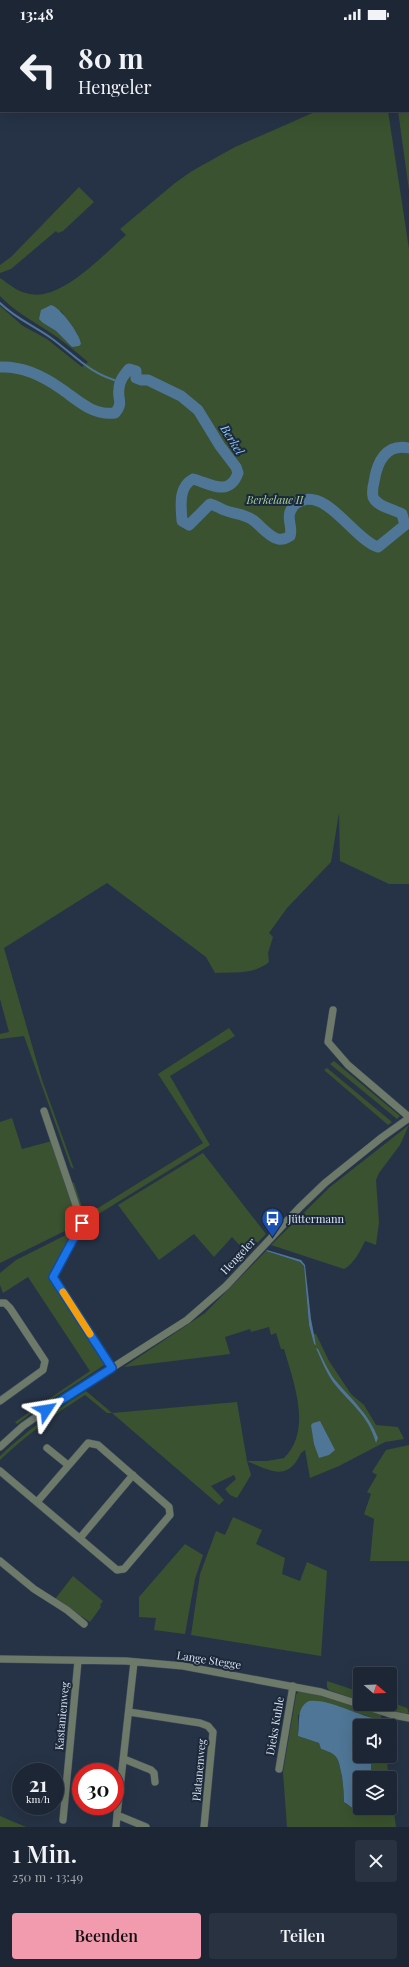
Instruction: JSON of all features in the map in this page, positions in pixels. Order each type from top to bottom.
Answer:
[{"type":"street","points":[[333,1010],[328,1042],[348,1065],[409,1118]]},
{"type":"street","points":[[44,1112],[82,1223],[53,1277],[112,1368]]},
{"type":"street","name":"Hengeler","points":[[0,1448],[23,1426],[46,1410],[192,1316],[226,1286],[300,1207],[320,1188],[381,1138],[409,1118]]},
{"type":"street","points":[[0,1303],[5,1303],[10,1308],[46,1361],[43,1370],[0,1401]]},
{"type":"street","points":[[0,1471],[117,1570],[124,1569],[170,1516],[170,1507],[98,1445],[88,1443],[37,1502]]},
{"type":"street","points":[[47,1448],[68,1465]]},
{"type":"street","points":[[80,1538],[133,1475]]},
{"type":"street","points":[[0,1561],[34,1589],[67,1610],[84,1624]]},
{"type":"street","name":"Lange Stegge","points":[[0,1659],[134,1662],[183,1666],[321,1692],[393,1715],[409,1718]]},
{"type":"street","name":"Kastanienweg","points":[[63,1820],[78,1661]]},
{"type":"street","points":[[124,1763],[134,1662]]},
{"type":"street","name":"Dieks Kuhle","points":[[279,1769],[293,1686]]},
{"type":"street","name":"Platanenweg","points":[[129,1712],[200,1723],[208,1726],[213,1732],[204,1827]]},
{"type":"street","points":[[124,1759],[151,1770],[154,1773],[155,1782]]},
{"type":"street","points":[[116,1827],[117,1815],[146,1827]]},
{"type":"green space","name":"Berkelaue II","points":[[315,112],[388,112],[409,249],[409,884],[389,884],[340,861],[339,813],[331,862],[287,908],[269,933],[273,937],[268,953],[269,962],[257,969],[243,972],[215,973],[206,957],[107,883],[4,948],[42,1080],[74,1169],[71,1167],[24,1036],[0,1039],[0,1034],[9,1032],[0,999],[0,306],[23,326],[47,339],[82,367],[88,362],[58,338],[5,301],[0,296],[0,278],[18,290],[30,294],[42,294],[55,291],[68,284],[81,275],[126,235],[120,229],[175,183],[192,171],[235,147]],"holes":[[[61,311],[78,335],[67,342],[56,331],[43,323]]]},
{"type":"green space","points":[[398,112],[409,112],[409,190]]},
{"type":"green space","points":[[79,187],[94,202],[63,231],[58,233],[56,231],[11,269],[0,273],[0,265],[11,257]]},
{"type":"green space","points":[[229,1028],[235,1036],[170,1076],[210,1145],[84,1223],[71,1182],[74,1183],[85,1216],[203,1143],[158,1074]]},
{"type":"green space","points":[[334,1061],[400,1116],[397,1119],[330,1064]]},
{"type":"green space","points":[[327,1068],[392,1122],[388,1125],[324,1070]]},
{"type":"green space","points":[[12,1118],[22,1149],[52,1141],[79,1224],[0,1263],[0,1122]]},
{"type":"green space","points":[[409,1125],[400,1145],[379,1173],[376,1180],[379,1222],[376,1245],[365,1241],[354,1261],[344,1269],[271,1245],[330,1187]]},
{"type":"green space","points":[[203,1153],[266,1234],[233,1268],[230,1265],[245,1251],[232,1237],[214,1257],[194,1234],[159,1260],[118,1205]]},
{"type":"green space","points":[[76,1230],[50,1277],[106,1364],[34,1411],[17,1424],[15,1422],[90,1371],[28,1277],[3,1293],[0,1285],[0,1273],[16,1260]]},
{"type":"green space","points":[[266,1251],[300,1262],[304,1266],[309,1325],[314,1344],[316,1344],[313,1334],[316,1334],[329,1361],[351,1394],[364,1405],[376,1425],[398,1427],[404,1439],[385,1442],[339,1466],[310,1478],[305,1450],[290,1468],[284,1471],[271,1471],[247,1461],[267,1461],[284,1458],[293,1447],[298,1434],[299,1420],[296,1390],[284,1349],[281,1349],[276,1333],[271,1335],[269,1327],[251,1332],[250,1329],[225,1337],[230,1354],[124,1367],[205,1313]]},
{"type":"green space","points":[[86,1391],[112,1413],[107,1413],[85,1395],[62,1410],[20,1442],[0,1460],[0,1456],[31,1429]]},
{"type":"green space","points":[[237,1402],[247,1461],[251,1475],[237,1498],[230,1495],[225,1489],[236,1479],[234,1475],[211,1486],[224,1500],[219,1505],[112,1413]]},
{"type":"green space","points":[[409,1445],[409,1561],[370,1561],[374,1519],[364,1514],[371,1494],[367,1492],[377,1475],[372,1472],[386,1450]]},
{"type":"green space","points":[[233,1517],[262,1530],[256,1544],[285,1558],[282,1574],[300,1581],[307,1562],[327,1571],[321,1656],[191,1635],[200,1574],[216,1531],[225,1535]]},
{"type":"green space","points":[[185,1544],[203,1555],[195,1579],[185,1634],[154,1630],[156,1618],[139,1617],[139,1597]]},
{"type":"green space","points":[[73,1576],[103,1601],[100,1605],[101,1607],[90,1622],[55,1599]]},
{"type":"green space","points":[[327,1681],[353,1690],[353,1699],[329,1690],[327,1687]]},
{"type":"green space","points":[[299,1691],[323,1695],[353,1705],[353,1711],[369,1711],[381,1715],[381,1719],[373,1719],[330,1704],[298,1715],[298,1736],[319,1743],[321,1749],[332,1753],[337,1758],[342,1776],[344,1802],[353,1807],[353,1815],[394,1815],[396,1827],[287,1827],[283,1772],[296,1695]]},
{"type":"green space","points":[[397,1704],[407,1708],[409,1713],[406,1714],[395,1711],[397,1711]]},
{"type":"green space","points":[[371,1763],[387,1763],[388,1771],[371,1771]]},
{"type":"green space","points":[[0,1816],[26,1827],[0,1827]]},
{"type":"water","points":[[51,305],[64,316],[73,328],[80,340],[81,344],[79,346],[72,347],[56,331],[39,319],[41,310]]},
{"type":"water","points":[[267,1250],[301,1260],[305,1265],[311,1319],[316,1345],[314,1344],[309,1325],[304,1266],[300,1262],[266,1251]]},
{"type":"water","points":[[316,1348],[318,1349],[335,1380],[370,1421],[378,1438],[376,1443],[368,1424],[358,1410],[330,1378]]},
{"type":"water","points":[[320,1421],[335,1450],[329,1455],[319,1458],[314,1444],[311,1425]]},
{"type":"water","points":[[309,1701],[324,1702],[373,1718],[353,1719],[353,1763],[371,1763],[371,1771],[353,1771],[353,1808],[344,1802],[342,1776],[337,1758],[332,1753],[321,1749],[319,1743],[298,1736],[299,1716],[302,1707]]},
{"type":"waterway","points":[[0,303],[18,318],[51,338],[83,364],[110,379],[121,382]]},
{"type":"waterway","name":"Berkel","points":[[0,367],[16,368],[39,376],[92,410],[107,413],[115,413],[118,409],[120,403],[120,383],[129,369],[136,371],[136,378],[148,380],[181,396],[198,410],[220,446],[236,467],[238,473],[234,481],[224,487],[218,487],[193,479],[188,482],[183,492],[181,509],[182,521],[189,525],[210,504],[250,518],[271,536],[278,539],[283,539],[290,536],[291,533],[289,515],[293,506],[301,501],[311,499],[321,502],[331,509],[360,536],[369,543],[378,547],[405,525],[402,514],[378,503],[373,497],[375,475],[380,461],[389,451],[394,448],[409,448]]},
{"type":"slow traffic","points":[[63,1292],[90,1334]]},
{"type":"place","name":"Jüttermann","points":[[272,1238]]},
{"type":"route","points":[[46,1410],[112,1368],[53,1277],[82,1223]]}]
